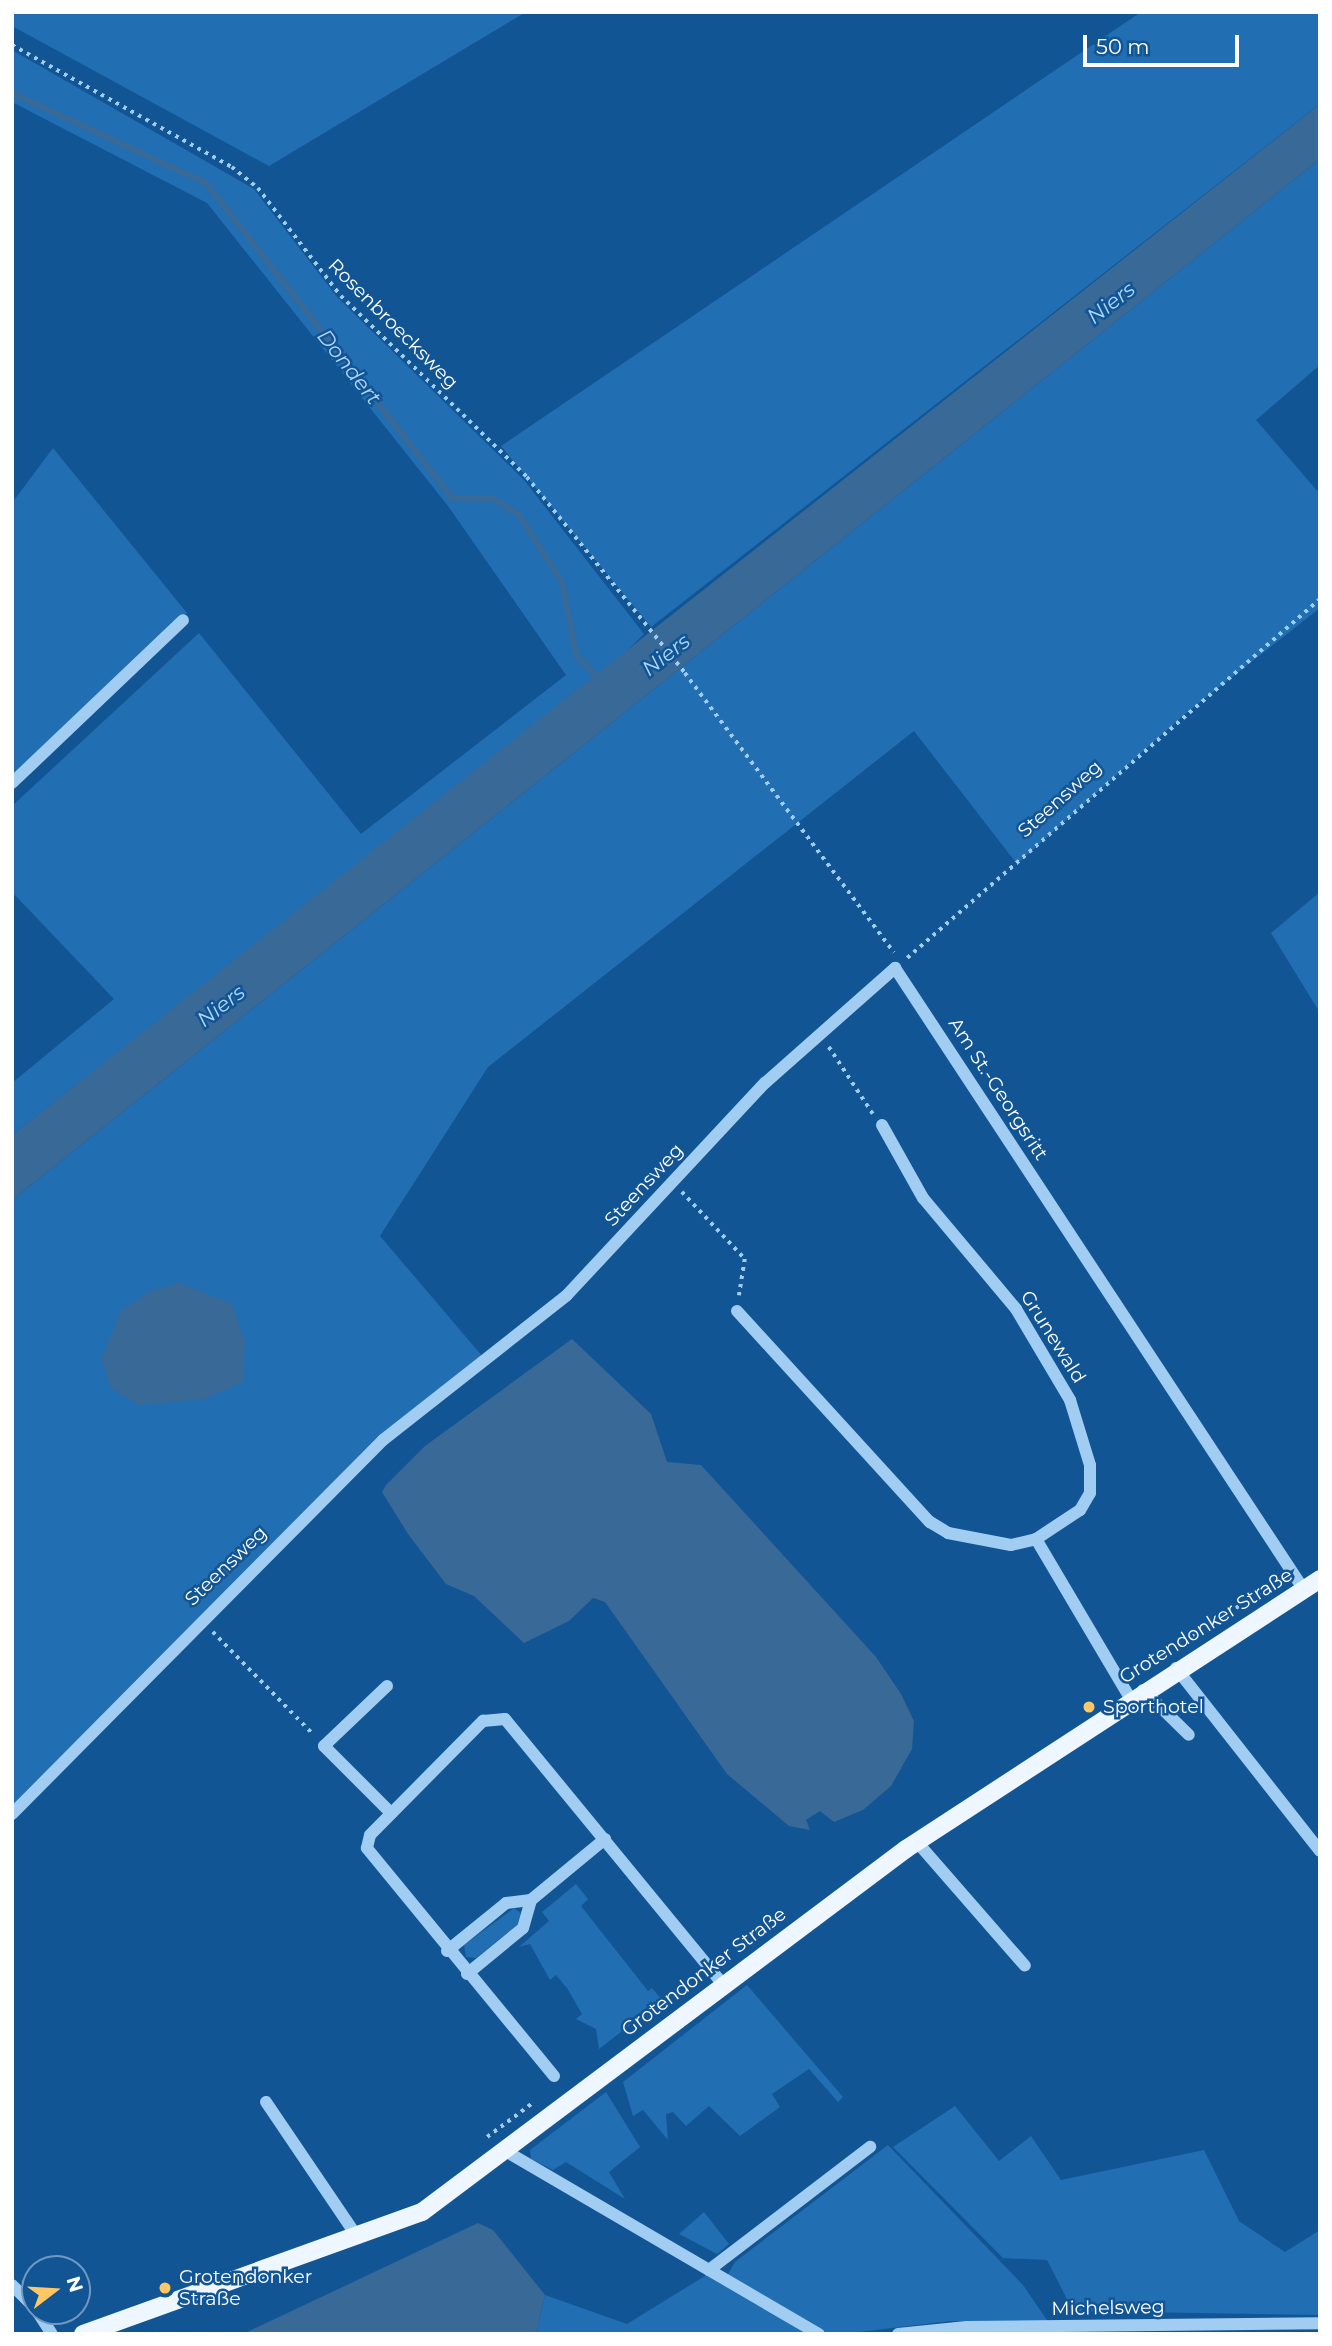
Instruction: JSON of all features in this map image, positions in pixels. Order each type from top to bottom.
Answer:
[{"type":"main road","name":"Grotendonker Straße","points":[[83,2334],[358,2238],[422,2212],[722,1983],[917,1842],[1176,1668],[1320,1579]]},
{"type":"street","points":[[12,783],[183,620]]},
{"type":"street","name":"Steensweg","points":[[12,1814],[199,1619],[383,1440],[567,1295],[765,1083],[895,968]]},
{"type":"street","name":"Am St.-Georgsritt","points":[[895,968],[1304,1590]]},
{"type":"street","name":"Grunewald","points":[[737,1311],[930,1522],[948,1533],[1011,1545],[1036,1539],[1080,1510],[1090,1493],[1090,1465],[1070,1400],[1016,1309],[923,1198],[882,1125]]},
{"type":"street","points":[[1036,1539],[1137,1694],[1189,1735]]},
{"type":"street","points":[[1176,1668],[1320,1851]]},
{"type":"street","points":[[387,1686],[324,1746],[391,1812]]},
{"type":"street","points":[[554,2076],[369,1856],[370,1835],[483,1721],[500,1716],[722,1983]]},
{"type":"street","points":[[447,1951],[506,1903],[531,1900],[605,1839]]},
{"type":"street","points":[[917,1842],[1026,1966]]},
{"type":"street","points":[[467,1974],[523,1927],[531,1900]]},
{"type":"street","points":[[266,2102],[358,2238]]},
{"type":"street","points":[[709,2270],[870,2147]]},
{"type":"street","points":[[502,2149],[819,2334]]},
{"type":"street","name":"Michelsweg","points":[[898,2334],[1320,2323]]},
{"type":"path","name":"Rosenbroecksweg","points":[[12,46],[258,188],[341,296],[527,477],[685,673],[894,945],[895,968]]},
{"type":"path","name":"Steensweg","points":[[895,968],[1320,599]]},
{"type":"path","points":[[820,1034],[882,1125]]},
{"type":"path","points":[[673,1183],[745,1259],[737,1311]]},
{"type":"path","points":[[199,1619],[324,1746]]},
{"type":"shaded area","points":[[12,12],[526,12],[269,166],[12,26]]},
{"type":"shaded area","points":[[1141,12],[1320,12],[1320,104],[651,627],[501,446]]},
{"type":"shaded area","points":[[12,50],[254,189],[337,297],[524,480],[644,634],[599,678],[12,1135],[12,1083],[114,999],[12,892],[12,806],[199,633],[361,834],[566,675],[448,506],[207,203],[12,102]]},
{"type":"shaded area","points":[[1320,159],[1320,365],[1256,420],[1320,494],[1320,608],[1185,714],[1017,864],[914,731],[488,1067],[380,1236],[483,1357],[383,1440],[12,1814],[12,1200]]},
{"type":"shaded area","points":[[53,448],[187,613],[12,776],[12,503]]},
{"type":"shaded area","points":[[1320,892],[1320,1013],[1271,933]]},
{"type":"shaded area","points":[[576,1884],[588,1899],[581,1906],[648,1991],[652,1988],[662,2000],[599,2049],[596,2029],[576,2019],[582,2014],[567,1988],[556,1975],[550,1980],[530,1944],[519,1947],[549,1921],[542,1912]]},
{"type":"shaded area","points":[[514,1908],[521,1913],[517,1925],[476,1958],[466,1957],[464,1945]]},
{"type":"shaded area","points":[[747,1985],[843,2097],[838,2102],[809,2069],[772,2094],[780,2107],[740,2136],[709,2106],[686,2126],[673,2112],[666,2114],[668,2140],[643,2110],[633,2116],[623,2082]]},
{"type":"shaded area","points":[[606,2092],[640,2147],[609,2172],[625,2199],[566,2162],[553,2170],[531,2159],[530,2150]]},
{"type":"shaded area","points":[[955,2106],[999,2161],[1031,2136],[1061,2180],[1204,2150],[1239,2221],[1285,2252],[1320,2230],[1320,2315],[1073,2311],[1047,2260],[1003,2258],[893,2147]]},
{"type":"shaded area","points":[[888,2145],[1023,2285],[1049,2323],[950,2321],[843,2334],[536,2334],[545,2295],[627,2324],[708,2274],[724,2281],[735,2262]]},
{"type":"shaded area","points":[[704,2212],[729,2244],[717,2254],[679,2234]]},
{"type":"water","name":"Niers","points":[[1320,104],[1320,159],[12,1200],[12,1135]]},
{"type":"water","points":[[180,1283],[232,1304],[245,1342],[243,1382],[204,1399],[138,1405],[111,1388],[101,1359],[121,1311],[150,1291]]},
{"type":"water","points":[[572,1339],[651,1414],[667,1462],[701,1465],[876,1657],[901,1694],[914,1721],[912,1749],[891,1786],[863,1810],[834,1822],[820,1811],[806,1820],[810,1830],[789,1826],[727,1774],[605,1602],[593,1598],[569,1621],[524,1643],[474,1596],[446,1584],[408,1534],[382,1492],[425,1446]]},
{"type":"water","points":[[478,2223],[493,2230],[545,2295],[536,2334],[243,2334]]},
{"type":"waterway","name":"Dondert","points":[[12,93],[206,183],[452,498],[494,499],[519,515],[562,582],[576,655],[604,684]]},
{"type":"place","name":"Sporthotel","points":[[1089,1707]]},
{"type":"place","name":"Grotendonker Straße","points":[[165,2288]]}]
